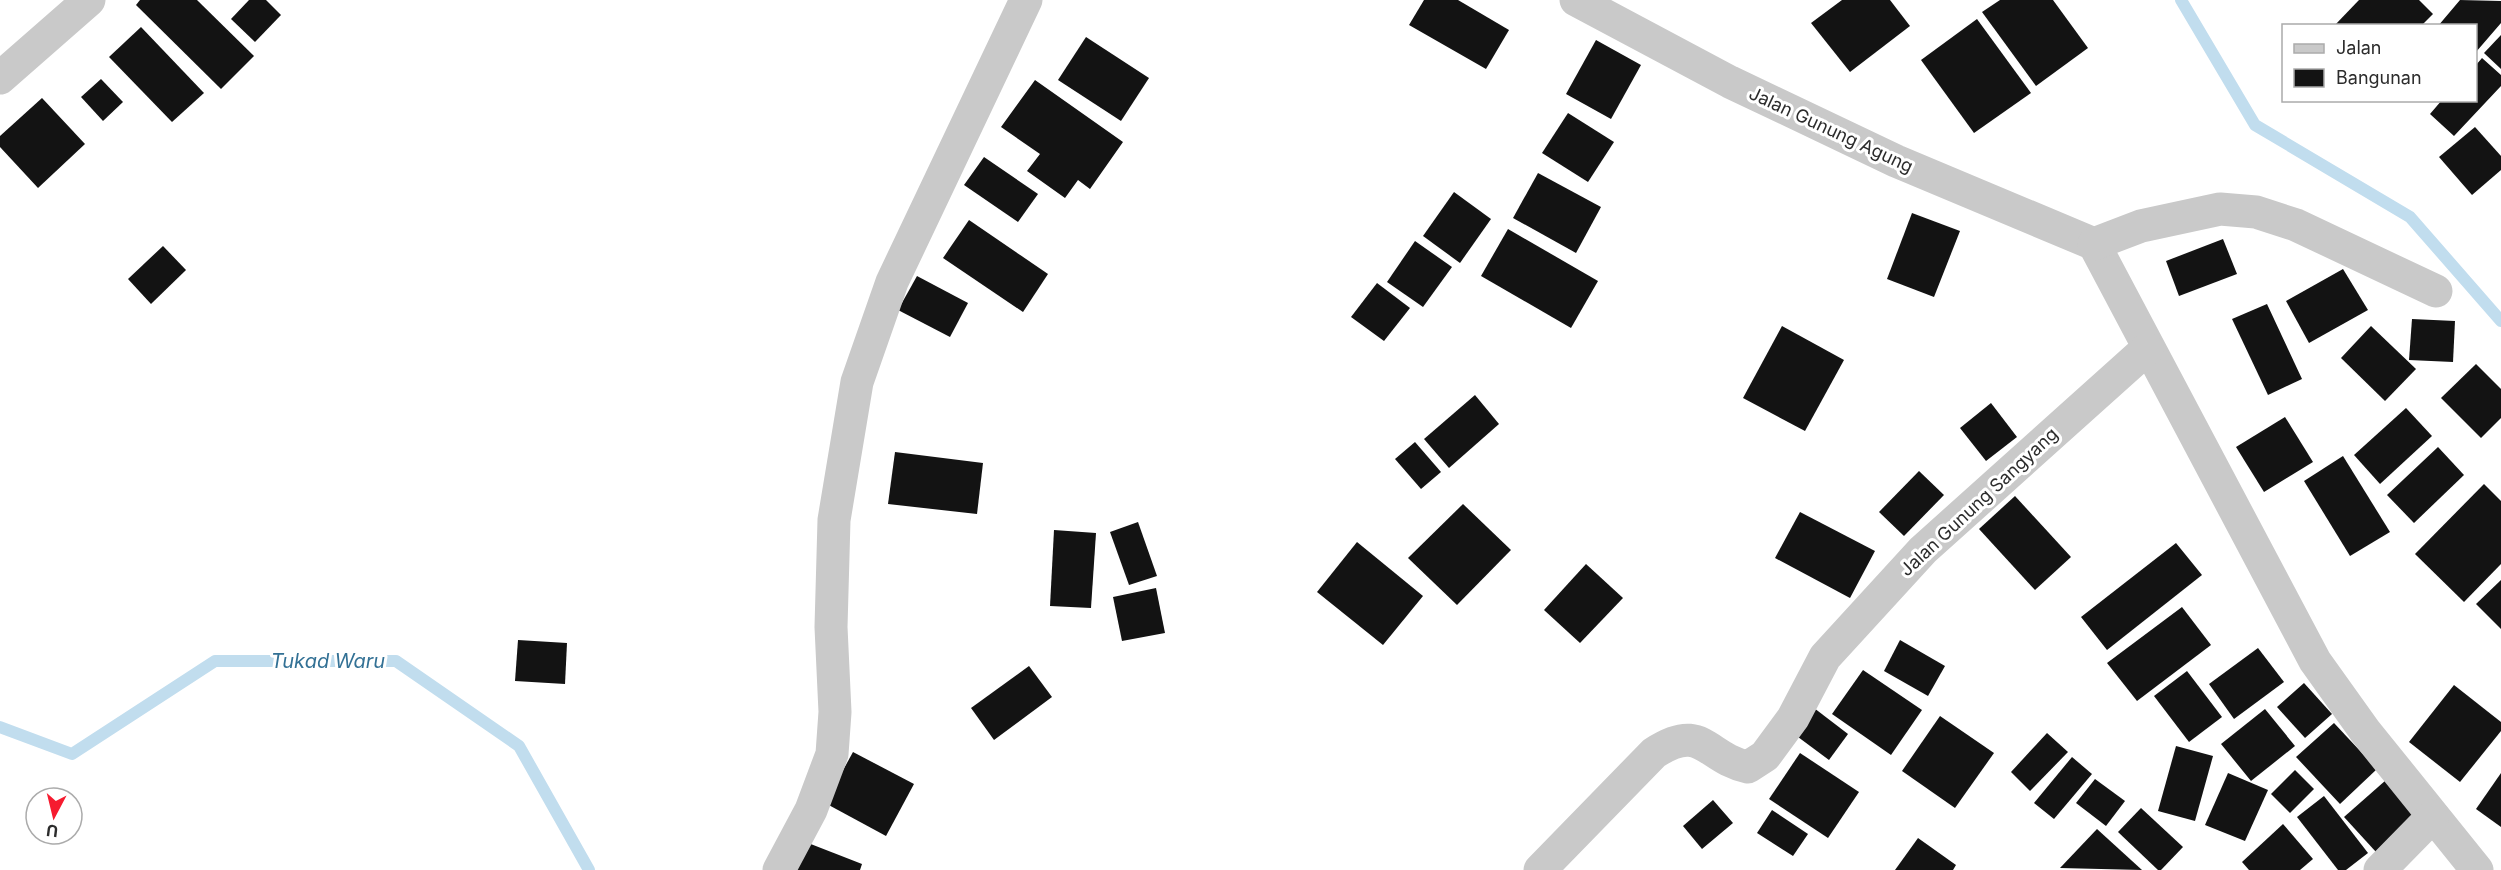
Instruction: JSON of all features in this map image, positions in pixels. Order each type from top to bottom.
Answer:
[{"type":"street","points":[[0,78],[89,0]]},
{"type":"street","points":[[779,870],[811,810],[832,754],[835,712],[831,627],[834,520],[857,382],[892,282],[1026,0]]},
{"type":"street","name":"Jalan Gunung Agung","points":[[1576,0],[1730,82],[1896,161],[2094,244]]},
{"type":"street","points":[[2436,291],[2296,225],[2256,212],[2220,209],[2141,226],[2094,244],[2147,348],[2315,661],[2365,731],[2477,870]]},
{"type":"street","name":"Jalan Gunung Sangyang","points":[[1540,870],[1654,753],[1668,744],[1683,739],[1697,741],[1739,765],[1748,767],[1765,756],[1793,718],[1825,657],[1923,549],[2147,348]]},
{"type":"street","points":[[2380,870],[2433,816]]},
{"type":"building","points":[[140,0],[197,0],[254,56],[221,89],[136,5]]},
{"type":"building","points":[[249,0],[266,0],[281,15],[255,42],[231,19]]},
{"type":"building","points":[[1424,0],[1458,0],[1509,30],[1486,69],[1409,25]]},
{"type":"building","points":[[1842,0],[1890,0],[1910,26],[1850,72],[1811,23]]},
{"type":"building","points":[[2000,0],[2053,0],[2088,48],[2036,86],[1982,12]]},
{"type":"building","points":[[2359,0],[2419,0],[2433,14],[2423,24],[2336,24]]},
{"type":"building","points":[[2460,0],[2501,1],[2501,23],[2477,51],[2477,24],[2440,24]]},
{"type":"building","points":[[1977,19],[2031,93],[1974,133],[1921,60]]},
{"type":"building","points":[[141,27],[204,93],[172,122],[109,57]]},
{"type":"building","points":[[2501,35],[2501,69],[2484,53]]},
{"type":"building","points":[[1086,37],[1149,78],[1121,121],[1058,80]]},
{"type":"building","points":[[1596,40],[1641,65],[1611,119],[1566,94]]},
{"type":"building","points":[[2482,58],[2501,75],[2501,86],[2454,136],[2430,114],[2440,102],[2477,102],[2477,64]]},
{"type":"building","points":[[101,79],[123,102],[103,121],[81,97]]},
{"type":"building","points":[[1035,80],[1123,142],[1090,189],[1078,180],[1065,198],[1027,171],[1040,154],[1001,127]]},
{"type":"building","points":[[42,98],[85,144],[38,188],[0,147],[0,136]]},
{"type":"building","points":[[1568,113],[1614,142],[1588,182],[1542,153]]},
{"type":"building","points":[[2475,127],[2501,156],[2501,170],[2472,195],[2439,157]]},
{"type":"building","points":[[984,157],[1038,194],[1018,222],[964,185]]},
{"type":"building","points":[[1538,173],[1601,207],[1576,253],[1513,218]]},
{"type":"building","points":[[1454,192],[1491,219],[1460,263],[1423,236]]},
{"type":"building","points":[[1912,213],[1960,231],[1934,297],[1887,279]]},
{"type":"building","points":[[969,220],[1048,274],[1023,312],[943,258]]},
{"type":"building","points":[[1508,229],[1598,281],[1571,328],[1481,276]]},
{"type":"building","points":[[2223,239],[2237,274],[2179,296],[2166,261]]},
{"type":"building","points":[[1415,241],[1452,267],[1423,307],[1387,282]]},
{"type":"building","points":[[163,246],[186,270],[151,304],[128,279]]},
{"type":"building","points":[[2343,269],[2368,310],[2309,343],[2286,301]]},
{"type":"building","points":[[917,276],[968,303],[950,337],[898,310]]},
{"type":"building","points":[[1377,283],[1410,308],[1384,341],[1351,317]]},
{"type":"building","points":[[2267,304],[2302,379],[2268,395],[2232,319]]},
{"type":"building","points":[[2412,319],[2455,321],[2453,362],[2409,360]]},
{"type":"building","points":[[1782,326],[1844,360],[1805,431],[1743,398]]},
{"type":"building","points":[[2371,326],[2416,369],[2385,401],[2341,358]]},
{"type":"building","points":[[2476,364],[2501,389],[2501,418],[2481,438],[2441,398]]},
{"type":"building","points":[[1475,395],[1499,424],[1449,468],[1424,439]]},
{"type":"building","points":[[1991,403],[2017,437],[1986,461],[1960,428]]},
{"type":"building","points":[[2406,408],[2432,436],[2380,484],[2354,455]]},
{"type":"building","points":[[2285,417],[2313,462],[2264,492],[2236,447]]},
{"type":"building","points":[[1415,442],[1441,472],[1421,489],[1395,459]]},
{"type":"building","points":[[2438,447],[2464,475],[2414,523],[2387,495]]},
{"type":"building","points":[[895,452],[983,463],[977,514],[888,504]]},
{"type":"building","points":[[2343,456],[2390,532],[2350,556],[2304,481]]},
{"type":"building","points":[[1919,471],[1944,495],[1904,536],[1879,512]]},
{"type":"building","points":[[2484,484],[2501,501],[2501,564],[2464,602],[2415,554]]},
{"type":"building","points":[[2015,496],[2071,557],[2035,590],[1979,529]]},
{"type":"building","points":[[1463,504],[1511,550],[1457,605],[1408,558]]},
{"type":"building","points":[[1800,512],[1875,551],[1850,598],[1775,558]]},
{"type":"building","points":[[1138,522],[1157,576],[1129,585],[1110,532]]},
{"type":"building","points":[[1054,530],[1096,533],[1091,608],[1050,606]]},
{"type":"building","points":[[1357,542],[1423,596],[1383,645],[1317,592]]},
{"type":"building","points":[[2176,543],[2202,575],[2107,650],[2081,617]]},
{"type":"building","points":[[1586,564],[1623,598],[1580,643],[1544,610]]},
{"type":"building","points":[[2501,580],[2501,629],[2476,604]]},
{"type":"building","points":[[1156,588],[1165,633],[1122,641],[1113,597]]},
{"type":"building","points":[[2182,607],[2211,645],[2137,701],[2107,663]]},
{"type":"building","points":[[518,640],[567,643],[565,684],[515,681]]},
{"type":"building","points":[[1900,640],[1945,666],[1928,696],[1884,671]]},
{"type":"building","points":[[2258,648],[2284,682],[2234,719],[2209,684]]},
{"type":"building","points":[[1029,666],[1052,697],[994,740],[971,708]]},
{"type":"building","points":[[1863,670],[1922,710],[1891,755],[1832,714]]},
{"type":"building","points":[[2187,671],[2222,717],[2189,742],[2154,696]]},
{"type":"building","points":[[2304,683],[2332,714],[2305,738],[2277,707]]},
{"type":"building","points":[[2454,685],[2501,722],[2501,731],[2460,782],[2409,742]]},
{"type":"building","points":[[1814,708],[1848,734],[1829,760],[1794,734]]},
{"type":"building","points":[[2265,709],[2295,746],[2251,781],[2221,744]]},
{"type":"building","points":[[1940,716],[1994,753],[1955,808],[1902,771]]},
{"type":"building","points":[[2334,723],[2377,769],[2340,804],[2296,757]]},
{"type":"building","points":[[2047,733],[2068,752],[2030,791],[2011,772]]},
{"type":"building","points":[[2176,746],[2213,756],[2195,821],[2158,811]]},
{"type":"building","points":[[853,752],[914,784],[886,836],[825,803]]},
{"type":"building","points":[[1800,753],[1859,792],[1828,838],[1769,799]]},
{"type":"building","points":[[2072,757],[2092,774],[2054,819],[2034,803]]},
{"type":"building","points":[[2295,770],[2314,789],[2290,813],[2271,794]]},
{"type":"building","points":[[2228,773],[2268,790],[2245,841],[2205,825]]},
{"type":"building","points":[[2501,773],[2501,827],[2476,809]]},
{"type":"building","points":[[2095,779],[2125,801],[2106,826],[2076,803]]},
{"type":"building","points":[[2386,780],[2418,815],[2376,852],[2344,817]]},
{"type":"building","points":[[2324,796],[2368,853],[2346,870],[2338,870],[2297,817]]},
{"type":"building","points":[[1713,800],[1733,823],[1702,849],[1683,826]]},
{"type":"building","points":[[2141,808],[2183,847],[2161,870],[2158,870],[2118,832]]},
{"type":"building","points":[[1772,810],[1808,834],[1793,856],[1757,833]]},
{"type":"building","points":[[2283,824],[2313,859],[2300,870],[2249,870],[2242,862]]},
{"type":"building","points":[[2097,829],[2142,870],[2060,868]]},
{"type":"building","points":[[1918,838],[1956,865],[1953,870],[1895,870]]},
{"type":"building","points":[[803,841],[862,864],[860,870],[791,870]]},
{"type":"waterway","points":[[2181,0],[2255,125],[2410,217],[2501,321]]},
{"type":"waterway","name":"Tukad Waru","points":[[0,727],[72,754],[215,661],[396,661],[519,746],[589,870]]}]
